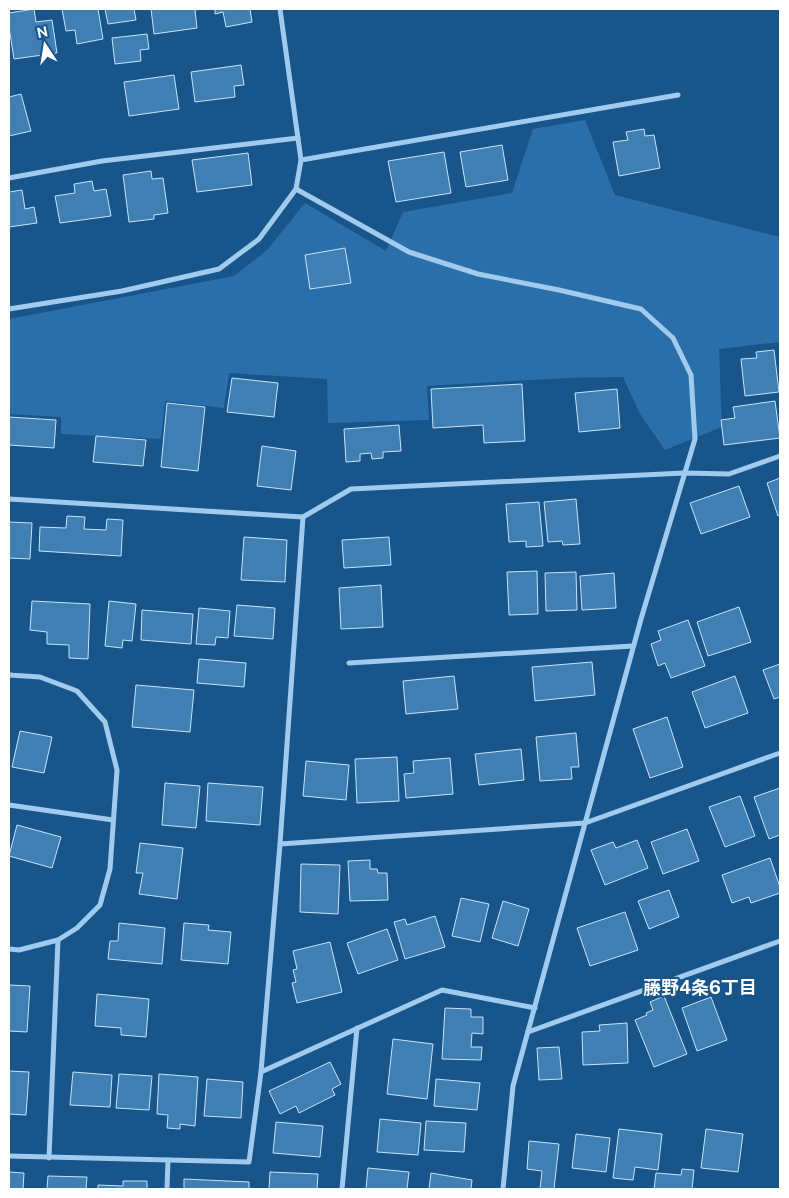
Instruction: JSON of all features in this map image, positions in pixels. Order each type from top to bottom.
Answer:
[{"type":"street","points":[[9,309],[122,291],[219,268],[259,239],[296,189],[301,160],[280,9]]},
{"type":"street","points":[[301,160],[678,96]]},
{"type":"street","points":[[9,178],[102,161],[298,138]]},
{"type":"street","points":[[296,189],[409,252],[478,274],[641,309],[673,338],[691,376],[695,439],[633,646],[514,1086],[504,1189]]},
{"type":"street","points":[[9,499],[303,517],[352,490],[684,473],[729,474],[780,456]]},
{"type":"street","points":[[9,1156],[249,1162],[261,1072],[280,844],[303,517]]},
{"type":"street","points":[[349,663],[633,646]]},
{"type":"street","points":[[9,675],[40,677],[77,691],[105,722],[117,770],[110,869],[100,905],[77,928],[58,940],[18,950],[9,949]]},
{"type":"street","points":[[280,844],[585,823],[780,753]]},
{"type":"street","points":[[9,805],[113,820]]},
{"type":"street","points":[[49,1158],[58,940]]},
{"type":"street","points":[[528,1032],[780,941]]},
{"type":"street","points":[[261,1072],[442,990],[535,1008]]},
{"type":"street","points":[[342,1189],[357,1028]]},
{"type":"street","points":[[167,1189],[168,1160]]},
{"type":"shaded area","points":[[585,120],[615,195],[780,237],[780,342],[719,349],[722,427],[665,450],[640,414],[623,377],[566,378],[427,386],[429,420],[328,423],[327,379],[229,373],[224,408],[165,401],[161,439],[61,434],[61,417],[9,414],[9,319],[234,276],[267,250],[305,203],[386,251],[403,212],[512,193],[533,129]]},
{"type":"building","points":[[34,9],[36,22],[52,20],[57,53],[14,59],[9,27],[9,13]]},
{"type":"building","points":[[62,9],[98,9],[103,39],[77,44],[75,30],[66,31]]},
{"type":"building","points":[[105,9],[134,9],[136,20],[108,24]]},
{"type":"building","points":[[151,9],[200,9],[195,10],[197,28],[154,34]]},
{"type":"building","points":[[215,9],[250,9],[252,22],[226,27],[223,12],[215,14]]},
{"type":"building","points":[[147,34],[149,49],[140,50],[141,61],[115,64],[112,38]]},
{"type":"building","points":[[241,65],[244,85],[234,86],[235,97],[195,102],[191,72]]},
{"type":"building","points":[[174,75],[179,109],[129,116],[124,82]]},
{"type":"building","points":[[21,94],[31,131],[9,136],[9,97]]},
{"type":"building","points":[[644,129],[645,136],[654,135],[660,168],[619,176],[613,142],[628,140],[626,132]]},
{"type":"building","points":[[502,145],[508,180],[466,187],[460,152]]},
{"type":"building","points":[[444,152],[451,193],[396,202],[388,161]]},
{"type":"building","points":[[248,153],[252,185],[197,192],[192,160]]},
{"type":"building","points":[[151,171],[152,179],[163,178],[168,213],[154,215],[154,219],[129,222],[123,175]]},
{"type":"building","points":[[92,181],[94,191],[106,189],[111,216],[60,223],[55,196],[75,193],[74,184]]},
{"type":"building","points":[[22,190],[25,209],[34,207],[37,223],[9,227],[9,192]]},
{"type":"building","points":[[345,248],[351,283],[310,289],[305,255]]},
{"type":"building","points":[[774,350],[779,392],[745,396],[741,359],[757,358],[756,352]]},
{"type":"building","points":[[232,378],[278,383],[274,417],[227,412]]},
{"type":"building","points":[[522,384],[525,441],[484,443],[483,425],[433,428],[431,389]]},
{"type":"building","points":[[617,389],[620,428],[579,432],[575,393]]},
{"type":"building","points":[[775,401],[780,438],[724,445],[721,420],[735,418],[733,407]]},
{"type":"building","points":[[167,403],[205,407],[198,471],[161,467]]},
{"type":"building","points":[[9,417],[56,420],[54,448],[9,445]]},
{"type":"building","points":[[399,425],[401,451],[383,452],[383,458],[372,459],[371,453],[360,454],[360,461],[346,462],[344,429]]},
{"type":"building","points":[[96,436],[146,440],[143,466],[93,462]]},
{"type":"building","points":[[262,446],[296,451],[291,490],[257,486]]},
{"type":"building","points":[[780,478],[780,515],[778,516],[767,483]]},
{"type":"building","points":[[739,486],[750,517],[701,534],[690,503]]},
{"type":"building","points":[[576,499],[580,544],[563,545],[562,541],[548,542],[544,502]]},
{"type":"building","points":[[539,502],[543,546],[526,547],[526,541],[509,542],[506,504]]},
{"type":"building","points":[[67,516],[85,517],[84,529],[106,530],[107,519],[123,520],[121,556],[39,551],[40,527],[66,528]]},
{"type":"building","points":[[9,522],[32,523],[30,559],[9,558]]},
{"type":"building","points":[[244,537],[287,540],[285,582],[241,580]]},
{"type":"building","points":[[389,537],[391,565],[344,568],[342,540]]},
{"type":"building","points":[[537,571],[538,614],[509,615],[507,572]]},
{"type":"building","points":[[576,572],[577,610],[546,611],[545,573]]},
{"type":"building","points":[[614,573],[616,608],[582,610],[580,576]]},
{"type":"building","points":[[381,585],[383,627],[341,629],[339,588]]},
{"type":"building","points":[[32,601],[90,604],[88,659],[69,658],[69,645],[47,644],[47,632],[30,630]]},
{"type":"building","points":[[109,601],[136,604],[132,641],[123,640],[122,648],[105,646]]},
{"type":"building","points":[[237,605],[275,608],[273,639],[234,636]]},
{"type":"building","points":[[739,607],[751,642],[708,656],[697,622]]},
{"type":"building","points":[[199,608],[230,611],[228,638],[216,637],[215,645],[196,644]]},
{"type":"building","points":[[142,610],[193,614],[191,644],[141,640]]},
{"type":"building","points":[[688,620],[705,666],[671,678],[665,663],[658,666],[651,644],[661,640],[658,631]]},
{"type":"building","points":[[199,659],[246,663],[244,687],[197,683]]},
{"type":"building","points":[[592,662],[595,695],[535,701],[532,667]]},
{"type":"building","points":[[780,664],[780,697],[774,699],[763,670]]},
{"type":"building","points":[[454,676],[458,709],[406,714],[403,681]]},
{"type":"building","points":[[735,676],[748,713],[705,728],[692,692]]},
{"type":"building","points":[[136,685],[194,690],[190,732],[132,727]]},
{"type":"building","points":[[667,717],[683,767],[650,778],[633,729]]},
{"type":"building","points":[[20,731],[52,737],[44,773],[12,767]]},
{"type":"building","points":[[576,733],[579,767],[571,767],[572,779],[540,781],[536,737]]},
{"type":"building","points":[[521,749],[524,780],[479,785],[475,754]]},
{"type":"building","points":[[397,757],[399,801],[357,803],[355,759]]},
{"type":"building","points":[[450,758],[453,794],[406,798],[404,774],[414,773],[413,761]]},
{"type":"building","points":[[306,761],[349,765],[346,800],[303,796]]},
{"type":"building","points":[[165,783],[200,786],[196,828],[162,825]]},
{"type":"building","points":[[208,783],[263,787],[260,825],[206,821]]},
{"type":"building","points":[[780,788],[780,835],[769,839],[754,797]]},
{"type":"building","points":[[740,796],[755,836],[725,847],[709,807]]},
{"type":"building","points":[[17,825],[61,837],[52,868],[9,856]]},
{"type":"building","points":[[687,829],[699,861],[663,874],[651,842]]},
{"type":"building","points":[[637,840],[648,868],[605,885],[591,850],[613,842],[616,848]]},
{"type":"building","points":[[140,843],[183,848],[177,899],[139,894],[143,873],[136,873]]},
{"type":"building","points":[[770,858],[780,887],[780,893],[751,903],[749,897],[732,903],[722,875]]},
{"type":"building","points":[[370,860],[370,869],[377,869],[378,873],[387,873],[388,900],[350,901],[348,861]]},
{"type":"building","points":[[301,864],[340,865],[338,914],[300,912]]},
{"type":"building","points":[[669,890],[679,917],[649,929],[638,901]]},
{"type":"building","points":[[461,898],[489,904],[480,942],[452,936]]},
{"type":"building","points":[[503,901],[529,909],[518,946],[492,938]]},
{"type":"building","points":[[625,912],[638,950],[590,966],[577,928]]},
{"type":"building","points":[[435,916],[445,947],[405,959],[394,922],[405,919],[407,925]]},
{"type":"building","points":[[119,923],[165,928],[162,964],[108,959],[110,941],[118,941]]},
{"type":"building","points":[[184,923],[209,925],[208,930],[231,932],[228,964],[181,960]]},
{"type":"building","points":[[387,929],[398,960],[358,974],[347,943]]},
{"type":"building","points":[[330,942],[342,992],[297,1003],[292,983],[296,982],[293,970],[297,969],[293,951]]},
{"type":"building","points":[[9,985],[30,986],[27,1032],[9,1031]]},
{"type":"building","points":[[97,994],[149,999],[146,1037],[121,1035],[121,1028],[95,1026]]},
{"type":"building","points":[[664,996],[687,1054],[654,1067],[635,1020],[653,1010],[650,1002]]},
{"type":"building","points":[[711,997],[727,1040],[697,1051],[682,1008]]},
{"type":"building","points":[[445,1008],[471,1009],[471,1017],[483,1017],[483,1034],[472,1033],[471,1047],[482,1047],[481,1060],[442,1059]]},
{"type":"building","points":[[627,1023],[628,1063],[583,1065],[582,1032],[600,1031],[599,1025]]},
{"type":"building","points":[[393,1039],[433,1044],[427,1099],[387,1094]]},
{"type":"building","points":[[559,1047],[562,1079],[539,1080],[537,1048]]},
{"type":"building","points":[[330,1062],[341,1084],[332,1089],[335,1095],[299,1113],[296,1106],[280,1114],[269,1091]]},
{"type":"building","points":[[9,1071],[29,1072],[26,1115],[9,1114]]},
{"type":"building","points":[[73,1072],[112,1075],[110,1107],[70,1105]]},
{"type":"building","points":[[119,1074],[152,1076],[149,1110],[116,1108]]},
{"type":"building","points":[[159,1074],[198,1077],[195,1126],[180,1124],[180,1129],[167,1128],[168,1115],[157,1114]]},
{"type":"building","points":[[207,1079],[243,1082],[241,1118],[204,1116]]},
{"type":"building","points":[[436,1079],[480,1083],[477,1110],[434,1106]]},
{"type":"building","points":[[380,1119],[421,1123],[418,1155],[377,1152]]},
{"type":"building","points":[[426,1121],[466,1123],[464,1152],[424,1150]]},
{"type":"building","points":[[276,1122],[323,1126],[320,1157],[273,1153]]},
{"type":"building","points":[[619,1129],[662,1134],[658,1170],[635,1167],[633,1180],[613,1178]]},
{"type":"building","points":[[706,1129],[743,1134],[738,1172],[701,1168]]},
{"type":"building","points":[[576,1134],[610,1138],[606,1172],[572,1168]]},
{"type":"building","points":[[529,1141],[559,1144],[554,1189],[540,1189],[542,1171],[527,1169]]},
{"type":"building","points":[[368,1168],[409,1172],[407,1189],[366,1189]]},
{"type":"building","points":[[682,1169],[694,1170],[692,1189],[654,1189],[656,1173],[681,1175]]},
{"type":"building","points":[[9,1172],[24,1173],[23,1189],[9,1189]]},
{"type":"building","points":[[270,1172],[318,1174],[317,1189],[269,1189]]},
{"type":"building","points":[[431,1173],[472,1180],[471,1189],[429,1189]]},
{"type":"building","points":[[48,1176],[87,1177],[86,1189],[47,1189]]},
{"type":"building","points":[[184,1179],[249,1182],[249,1189],[184,1189]]},
{"type":"building","points":[[123,1181],[147,1181],[147,1189],[98,1189],[98,1185],[123,1186]]},
{"type":"district","name":"藤野4条6丁目","points":[[700,987]]}]
